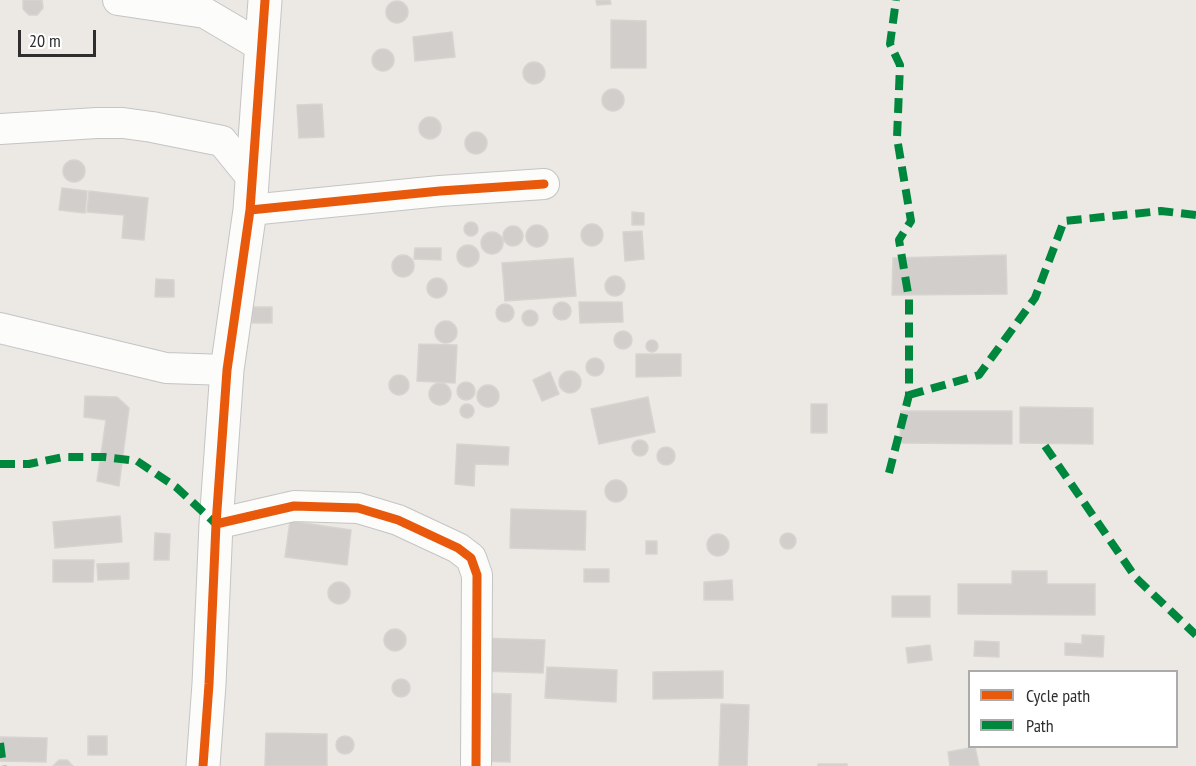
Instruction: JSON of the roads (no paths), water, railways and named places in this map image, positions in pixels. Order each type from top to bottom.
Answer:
[{"type":"street","points":[[118,0],[206,13],[261,46]]},
{"type":"street","points":[[204,766],[216,524],[227,370],[251,194],[265,0]]},
{"type":"street","points":[[0,129],[123,123],[222,141],[251,194]]},
{"type":"street","points":[[251,194],[440,192],[544,184]]},
{"type":"street","points":[[0,328],[166,368],[227,370]]},
{"type":"street","points":[[216,524],[294,506],[358,508],[398,520],[458,548],[471,558],[477,575],[476,766]]}]
